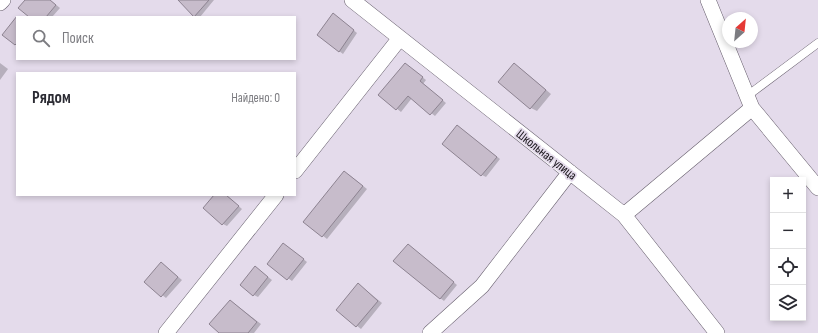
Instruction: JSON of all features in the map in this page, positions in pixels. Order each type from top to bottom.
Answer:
[{"type":"street","points":[[0,3],[3,0]]},
{"type":"street","name":"Школьная улица","points":[[352,0],[624,215],[717,333]]},
{"type":"street","points":[[708,0],[750,102],[818,188]]},
{"type":"street","points":[[296,170],[400,38]]},
{"type":"street","points":[[624,215],[750,102]]},
{"type":"street","points":[[430,333],[482,286],[570,172]]},
{"type":"street","points":[[166,333],[275,196]]},
{"type":"lane","points":[[750,102],[818,43]]},
{"type":"building","points":[[25,0],[50,0],[56,5],[47,16],[28,16],[18,8]]},
{"type":"building","points":[[178,0],[209,0],[195,16],[193,16]]},
{"type":"building","points":[[333,13],[354,30],[339,52],[317,35]]},
{"type":"building","points":[[16,17],[16,44],[15,45],[2,35]]},
{"type":"building","points":[[405,63],[423,77],[420,81],[443,100],[430,115],[408,96],[396,110],[378,95]]},
{"type":"building","points":[[514,63],[546,90],[530,109],[498,82]]},
{"type":"building","points":[[457,125],[497,157],[481,176],[442,144]]},
{"type":"building","points":[[344,171],[363,186],[322,237],[303,222]]},
{"type":"building","points":[[213,196],[227,196],[239,206],[222,225],[203,208]]},
{"type":"building","points":[[283,243],[304,259],[287,280],[267,264]]},
{"type":"building","points":[[408,244],[454,282],[440,299],[393,261]]},
{"type":"building","points":[[161,262],[178,277],[161,297],[144,282]]},
{"type":"building","points":[[255,266],[268,277],[253,296],[240,285]]},
{"type":"building","points":[[358,283],[378,301],[356,327],[336,310]]},
{"type":"building","points":[[230,300],[257,322],[248,333],[219,333],[209,324]]}]
